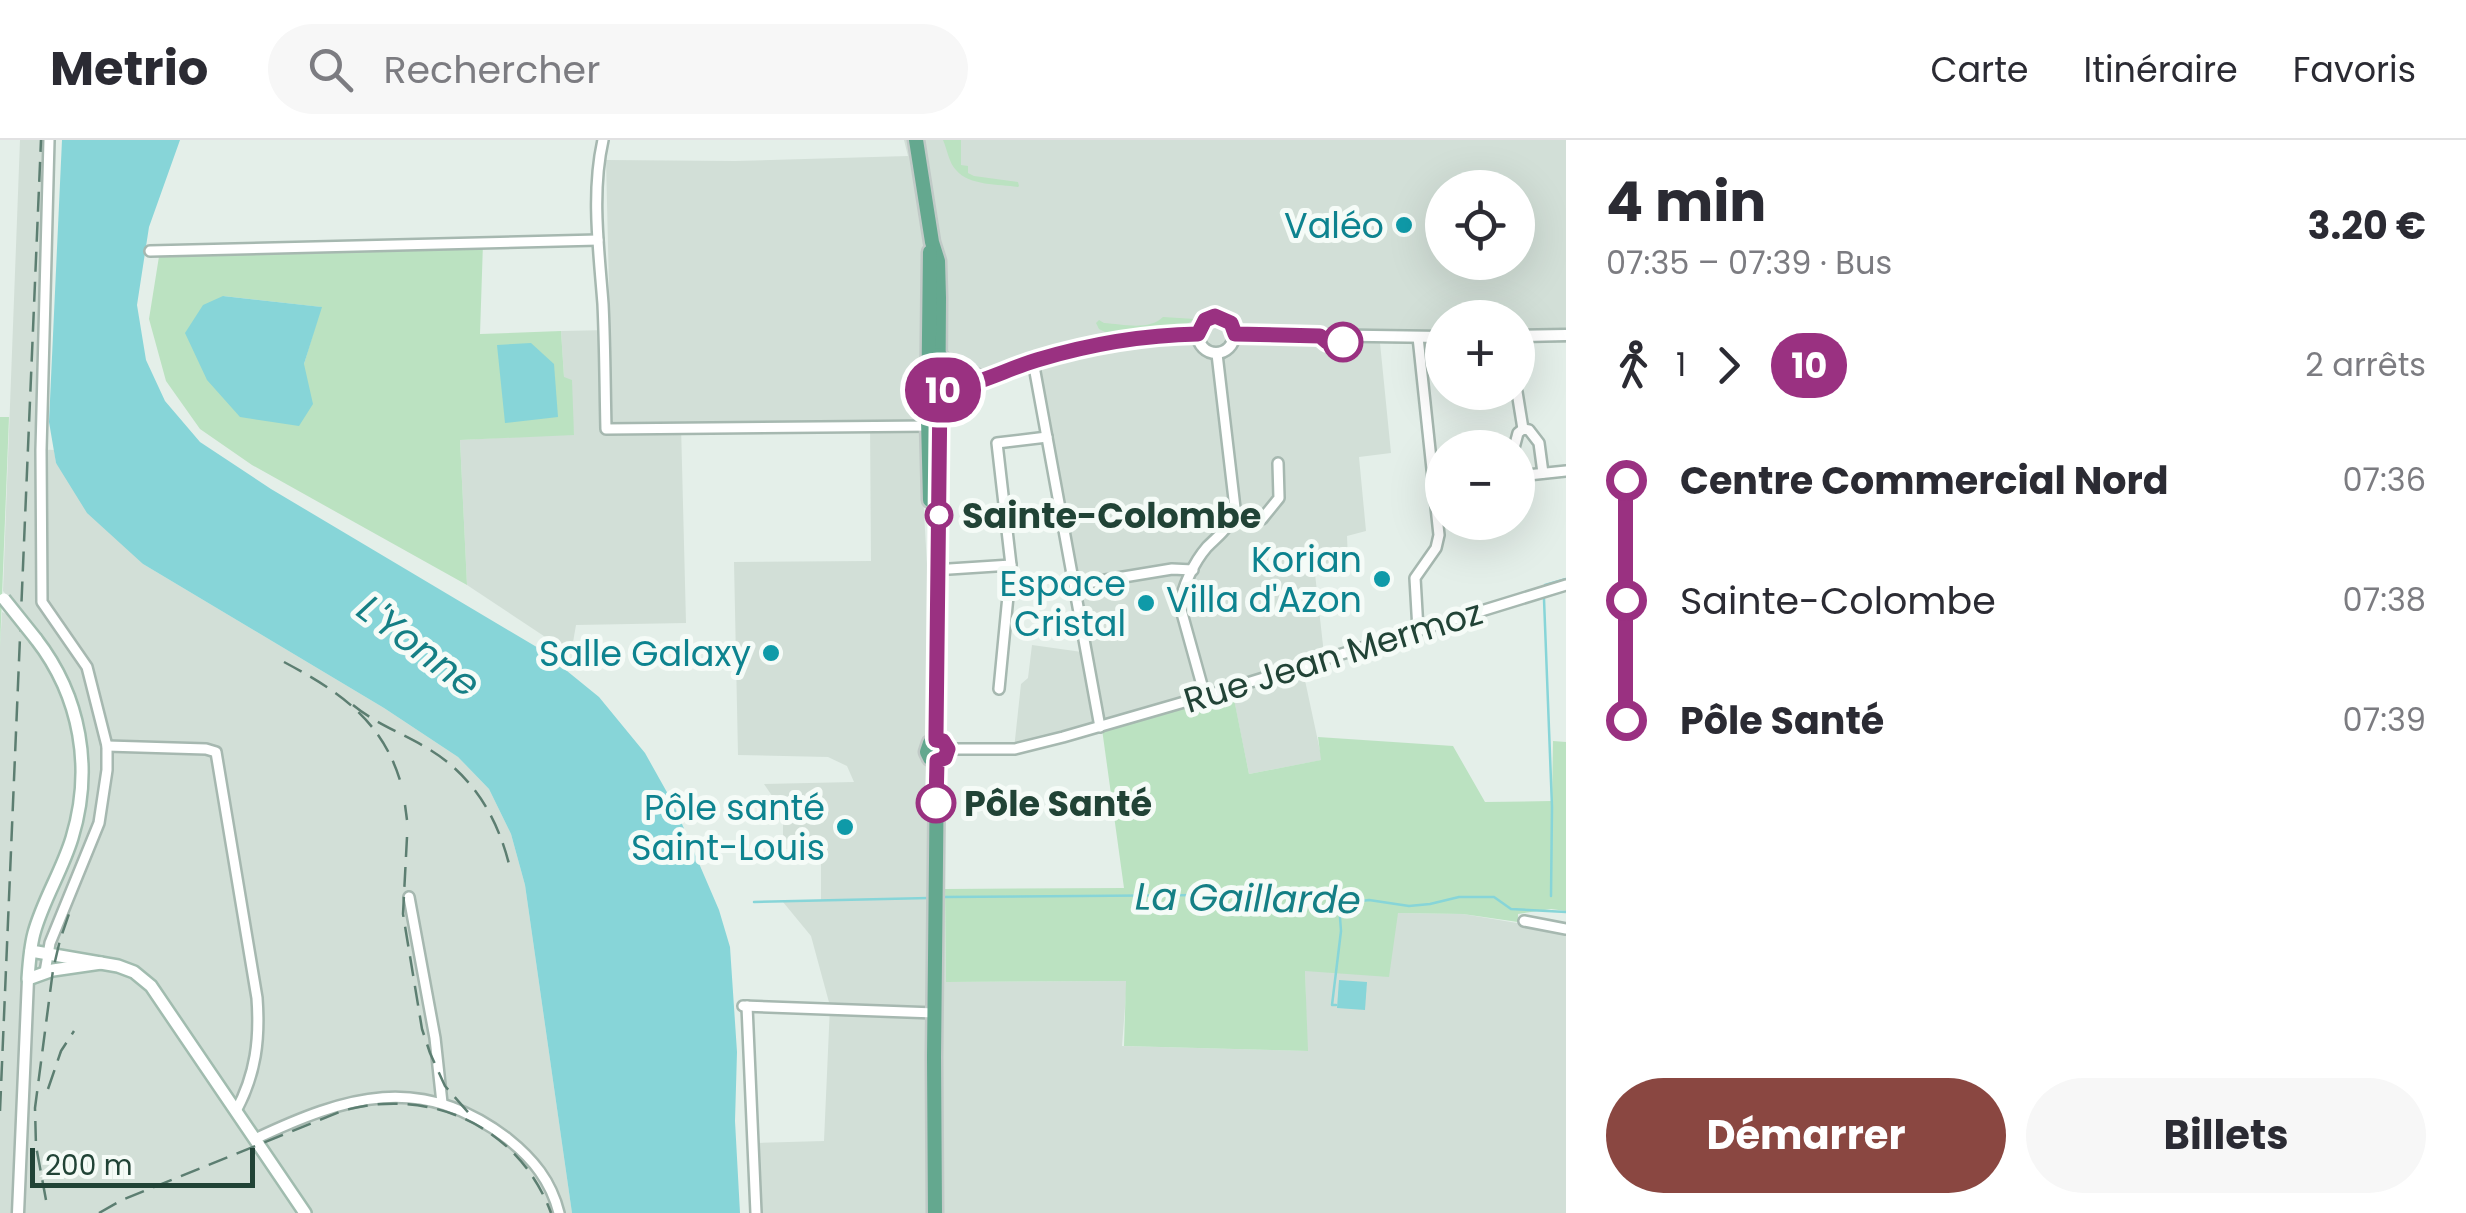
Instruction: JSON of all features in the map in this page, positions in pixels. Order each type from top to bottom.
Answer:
[{"type":"main road","points":[[918,147],[938,261],[939,355],[934,385]]},
{"type":"main road","points":[[932,242],[928,256],[942,744],[930,743],[927,752],[937,761],[935,1213]]},
{"type":"main road","points":[[939,355],[952,368],[984,377]]},
{"type":"main road","points":[[3,602],[50,658],[71,700],[82,752],[82,796],[72,837],[38,922],[28,979],[45,972],[100,963]]},
{"type":"main road","points":[[31,951],[126,968],[152,986],[305,1213]]},
{"type":"street","points":[[45,972],[50,943],[99,823],[107,770],[106,746],[88,667],[42,602],[41,450],[49,140]]},
{"type":"street","points":[[603,140],[599,158],[598,240],[606,430],[934,426]]},
{"type":"street","points":[[150,251],[598,240]]},
{"type":"street","points":[[1215,316],[1231,323],[1235,334],[1228,350],[1217,354],[1206,350],[1198,334],[1205,320],[1215,316]]},
{"type":"street","points":[[934,385],[961,388],[984,377],[1083,347],[1149,336],[1198,334]]},
{"type":"street","points":[[1235,334],[1425,337]]},
{"type":"street","points":[[1535,336],[1566,335]]},
{"type":"street","points":[[1418,337],[1439,534],[1436,548],[1415,578],[1418,630]]},
{"type":"street","points":[[1206,696],[1180,606],[1193,570],[1202,554],[1223,533],[1235,508],[1217,354]]},
{"type":"street","points":[[1034,361],[1100,728]]},
{"type":"street","points":[[1520,410],[1523,429],[1529,430],[1539,443],[1544,473]]},
{"type":"street","points":[[998,689],[1011,564],[997,443],[1047,437]]},
{"type":"street","points":[[1230,522],[1262,520],[1279,498],[1278,463]]},
{"type":"street","points":[[1535,474],[1566,471]]},
{"type":"street","points":[[936,572],[1011,564]]},
{"type":"street","points":[[1074,585],[1172,568],[1193,570]]},
{"type":"street","name":"Rue Jean Mermoz","points":[[942,744],[1016,750],[1100,728],[1566,585]]},
{"type":"street","points":[[106,746],[216,752],[260,1028],[250,1084],[236,1111]]},
{"type":"street","points":[[409,898],[439,1063],[442,1103]]},
{"type":"street","points":[[1524,921],[1566,929]]},
{"type":"street","points":[[18,1213],[28,979]]},
{"type":"street","points":[[756,1213],[745,1006],[935,1013]]},
{"type":"street","points":[[256,1139],[339,1104],[358,1100],[395,1097],[442,1103],[488,1124],[514,1144],[544,1173],[559,1213]]},
{"type":"shaded area","points":[[20,140],[47,140],[34,449],[54,450],[56,463],[143,564],[384,708],[458,757],[489,789],[511,834],[525,885],[572,1213],[0,1213],[2,612],[30,640],[28,620],[3,591]]},
{"type":"shaded area","points":[[904,140],[1566,140],[1566,343],[1535,343],[1535,300],[1425,300],[1425,344],[1380,343],[1391,453],[1359,457],[1366,531],[1347,536],[1348,561],[1314,565],[1325,663],[1303,671],[1322,760],[1249,774],[1232,690],[1014,749],[1021,684],[1028,678],[1032,645],[1089,653],[1036,366],[917,386],[945,889],[946,982],[1127,981],[1122,1046],[1307,1051],[1305,970],[1398,913],[1463,914],[1566,931],[1566,1213],[758,1213],[757,1143],[824,1141],[830,1006],[811,936],[783,902],[821,900],[821,851],[783,849],[783,812],[764,784],[854,782],[847,766],[828,757],[738,755],[734,562],[871,561],[870,421],[681,425],[686,623],[576,625],[571,654],[467,585],[460,440],[574,434],[561,331],[610,330],[606,160],[908,156]]},
{"type":"green space","points":[[943,140],[961,140],[961,165],[968,166],[968,173],[1018,182],[1019,186],[968,179],[952,164]]},
{"type":"green space","points":[[483,243],[480,334],[561,331],[564,377],[572,380],[574,435],[460,440],[467,585],[252,465],[200,429],[166,381],[149,319],[161,244]],"holes":[[[223,296],[321,307],[304,364]]]},
{"type":"green space","points":[[1163,317],[1195,319],[1182,327],[1109,334],[1096,323],[1099,320],[1143,325]]},
{"type":"green space","points":[[0,417],[9,417],[0,647]]},
{"type":"green space","points":[[1232,689],[1249,774],[1321,760],[1318,737],[1453,746],[1485,802],[1552,801],[1553,741],[1566,742],[1566,911],[1518,914],[1518,922],[1463,914],[1398,913],[1389,977],[1305,971],[1308,1051],[1124,1046],[1126,981],[946,982],[945,889],[1124,888],[1102,729]]},
{"type":"water","name":"L'Yonne","points":[[62,140],[180,140],[149,227],[137,305],[146,360],[165,401],[200,442],[271,489],[540,649],[599,697],[645,753],[673,803],[719,910],[730,947],[737,1052],[735,1121],[740,1213],[572,1213],[525,885],[511,834],[489,789],[458,757],[384,708],[143,564],[87,513],[56,463],[49,422]]},
{"type":"water","points":[[223,296],[322,307],[304,364],[313,404],[299,426],[240,417],[207,380],[185,333],[203,305]]},
{"type":"water","points":[[531,343],[554,364],[558,417],[505,423],[497,345]]},
{"type":"water","points":[[1339,980],[1367,982],[1365,1010],[1337,1008]]},
{"type":"waterway","name":"La Gaillarde","points":[[1545,585],[1566,579]]},
{"type":"waterway","name":"La Gaillarde","points":[[1544,599],[1552,807],[1551,896]]},
{"type":"waterway","name":"La Gaillarde","points":[[942,897],[1333,894],[1339,904],[1369,900],[1409,906],[1459,897],[1494,897],[1511,909],[1566,912]]},
{"type":"waterway","name":"La Gaillarde","points":[[754,902],[929,898]]},
{"type":"waterway","points":[[1336,1005],[1332,1005],[1341,931],[1339,904]]},
{"type":"railway","points":[[0,1111],[41,140]]},
{"type":"railway","points":[[284,662],[341,697],[372,726],[402,787]]},
{"type":"railway","points":[[353,705],[458,771],[491,815],[510,868]]},
{"type":"railway","points":[[405,805],[407,820]]},
{"type":"railway","points":[[407,837],[403,914],[422,1029],[445,1086],[474,1119]]},
{"type":"railway","points":[[46,1200],[36,1146],[35,1108],[53,970],[71,908]]},
{"type":"railway","points":[[48,1089],[61,1051],[74,1031]]},
{"type":"railway","points":[[99,1213],[122,1200],[342,1111],[407,1104],[438,1109],[494,1136],[517,1157],[551,1213]]},
{"type":"bus line","name":"10","points":[[936,803],[937,761],[948,752],[946,743],[936,740],[940,390],[961,388],[1083,347],[1149,336],[1198,334],[1205,320],[1215,316],[1231,323],[1235,334],[1320,336],[1327,342],[1343,342]]},
{"type":"place","name":"Valéo","points":[[1404,225]]},
{"type":"place","name":"Sainte-Colombe","points":[[939,515]]},
{"type":"place","name":"Korian Villa d'Azon","points":[[1382,579]]},
{"type":"place","name":"Espace Cristal","points":[[1146,603]]},
{"type":"place","name":"Salle Galaxy","points":[[771,653]]},
{"type":"place","name":"Pôle Santé","points":[[936,803]]},
{"type":"place","name":"Pôle santé Saint-Louis","points":[[845,827]]}]
